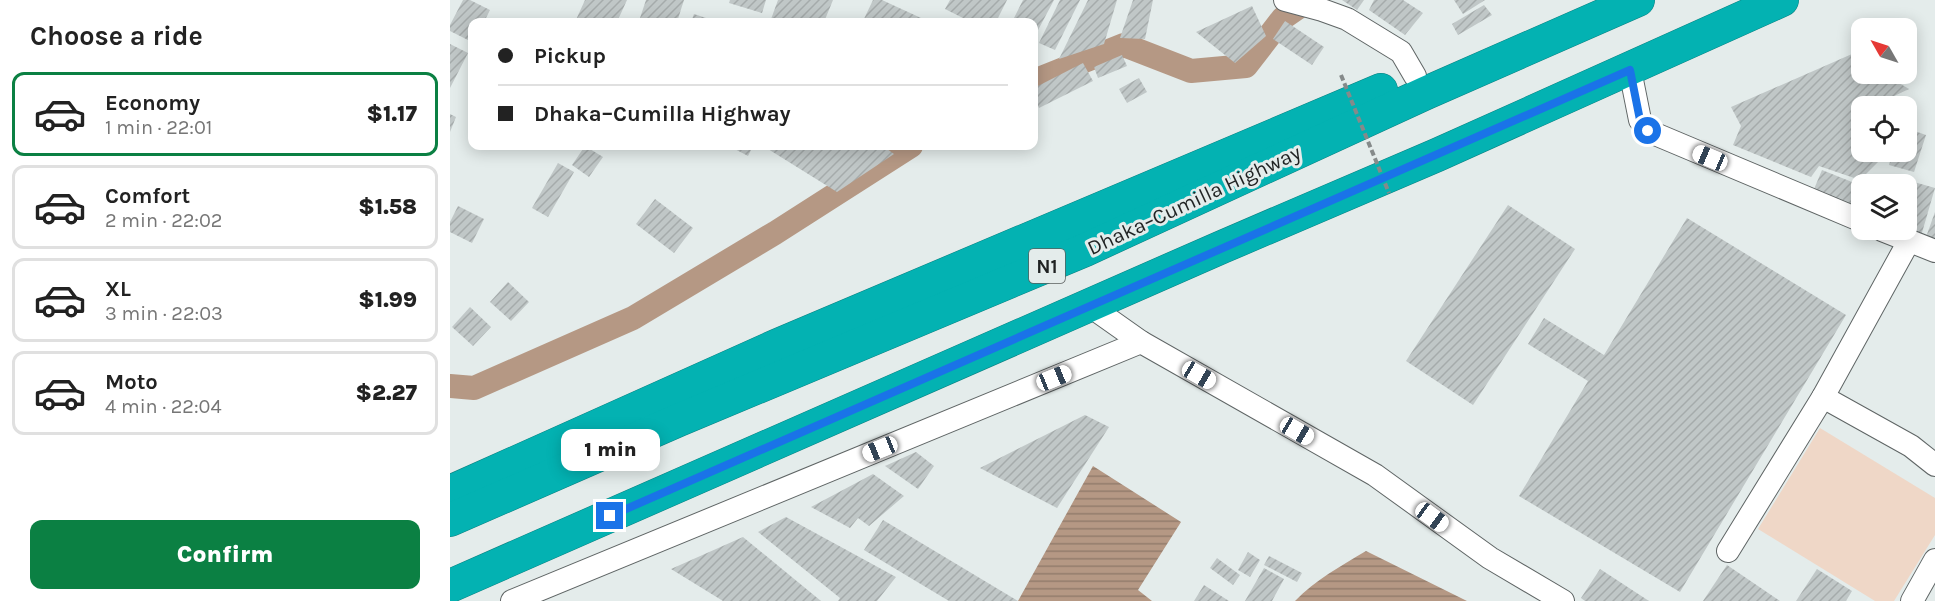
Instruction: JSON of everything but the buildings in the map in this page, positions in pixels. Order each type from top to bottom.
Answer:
[{"type":"highway","points":[[450,492],[778,345],[1415,76],[1611,0]]},
{"type":"highway","name":"Dhaka–Cumilla Highway","points":[[450,520],[679,420],[1085,250],[1426,93],[1638,0]]},
{"type":"highway","name":"N1","points":[[450,586],[1630,70],[1782,0]]},
{"type":"street","points":[[1285,0],[1347,19],[1401,52],[1415,76]]},
{"type":"street","points":[[1630,70],[1640,120],[1648,131],[1851,216]]},
{"type":"street","points":[[1728,551],[1823,397],[1909,241],[1935,251]]},
{"type":"street","points":[[1090,306],[1141,342],[1375,475],[1490,558],[1563,601]]},
{"type":"street","points":[[512,601],[1141,342]]},
{"type":"street","points":[[1823,397],[1911,446],[1935,465]]},
{"type":"street","points":[[1912,601],[1935,560]]},
{"type":"path","points":[[1341,75],[1389,193]]},
{"type":"shaded area","points":[[1820,428],[1935,498],[1935,535],[1894,601],[1875,601],[1758,529]]},
{"type":"shaded area","points":[[1093,466],[1181,522],[1138,590],[1152,601],[1018,601]]},
{"type":"shaded area","points":[[1366,551],[1467,601],[1295,601],[1320,580]]},
{"type":"waterway","points":[[1038,79],[1124,45],[1191,71],[1246,66],[1283,18],[1309,0]]},
{"type":"waterway","points":[[450,386],[474,388],[633,318],[775,233],[905,150]]},
{"type":"route","points":[[610,516],[1630,70],[1640,120],[1648,131]]}]
